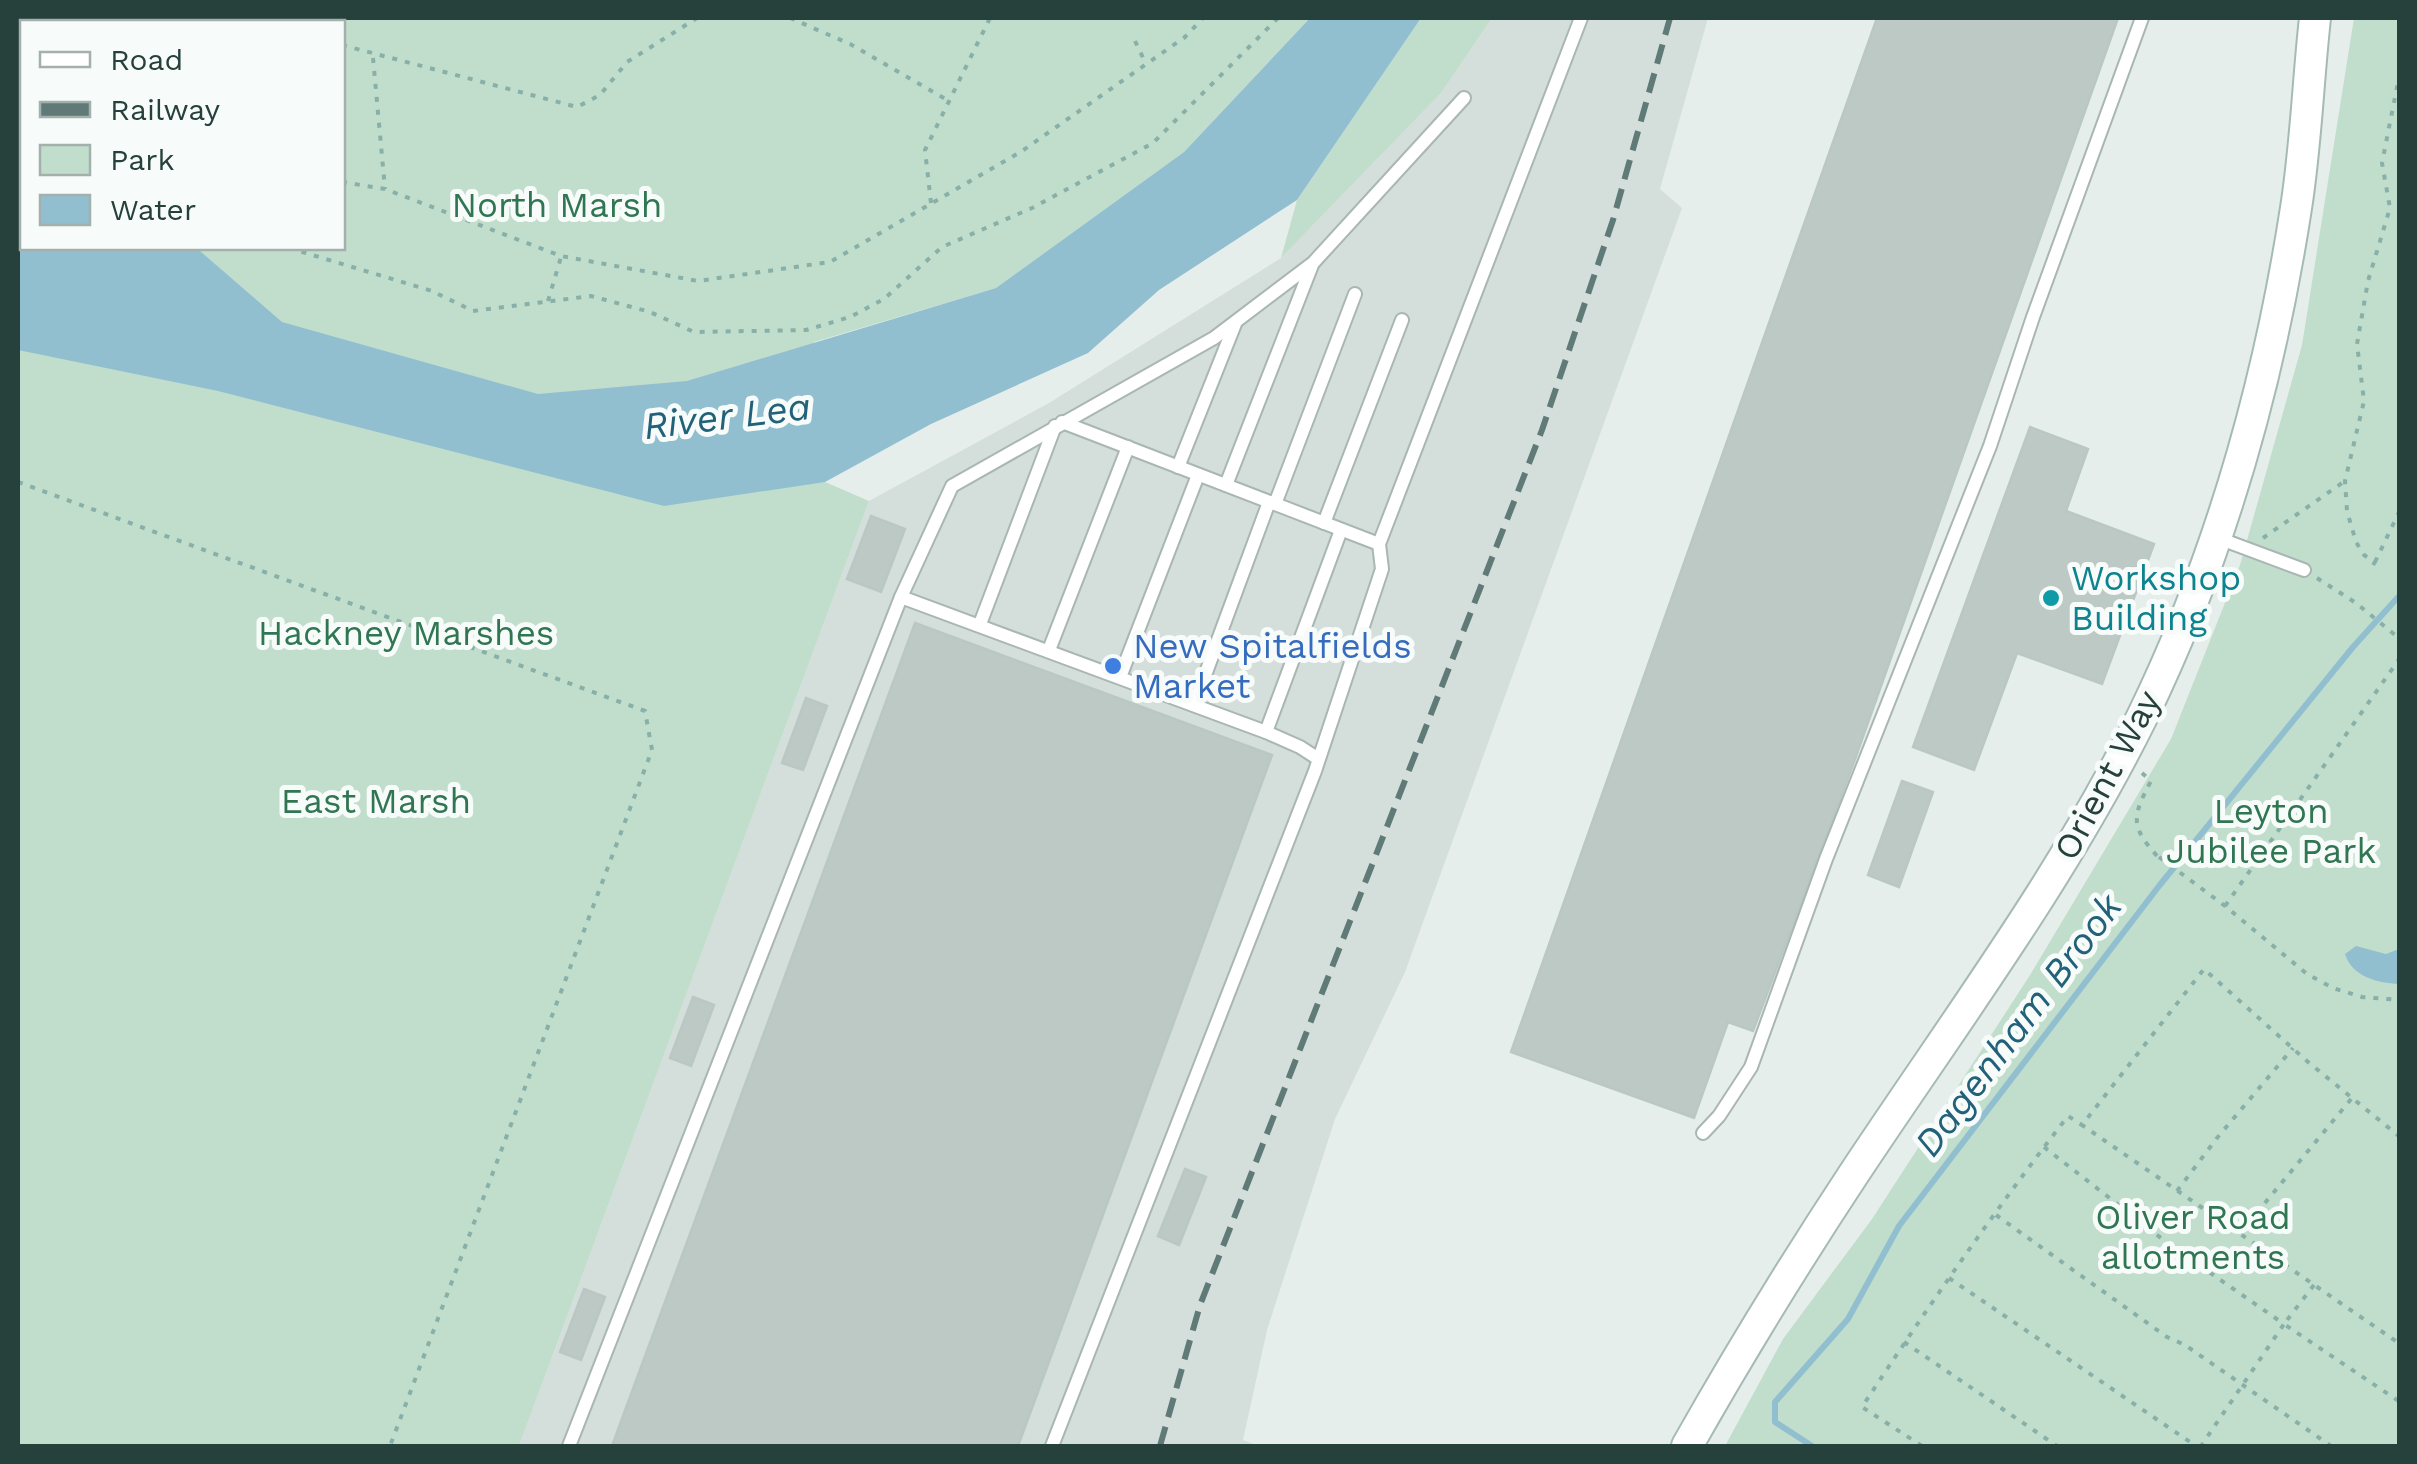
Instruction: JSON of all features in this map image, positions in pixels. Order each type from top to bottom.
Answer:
[{"type":"street","name":"Orient Way","points":[[1688,1446],[1852,1177],[2025,920],[2143,715],[2216,537],[2257,400],[2297,204],[2314,18]]},
{"type":"lane","points":[[1052,1446],[1308,790],[1382,569],[1379,544],[1581,18]]},
{"type":"lane","points":[[1703,1132],[1737,1092],[1751,1067],[1826,859],[1990,446],[2142,18]]},
{"type":"lane","points":[[569,1446],[902,597],[952,486],[1236,322],[1312,263],[1464,98]]},
{"type":"lane","points":[[1226,485],[1312,263]]},
{"type":"lane","points":[[1194,706],[1355,294]]},
{"type":"lane","points":[[1324,523],[1402,320]]},
{"type":"lane","points":[[1178,467],[1236,322]]},
{"type":"lane","points":[[1059,424],[1379,544]]},
{"type":"lane","points":[[980,624],[1059,424]]},
{"type":"lane","points":[[1049,650],[1128,447]]},
{"type":"lane","points":[[1120,677],[1198,475]]},
{"type":"lane","points":[[1266,732],[1341,530]]},
{"type":"lane","points":[[2216,537],[2304,570]]},
{"type":"lane","points":[[902,597],[1266,732],[1317,758]]},
{"type":"path","points":[[345,46],[578,107],[600,96],[626,62],[697,18]]},
{"type":"path","points":[[790,18],[850,44],[949,100]]},
{"type":"path","points":[[931,203],[925,150],[990,18]]},
{"type":"path","points":[[345,182],[385,189],[561,256],[698,281],[830,262],[1022,151],[1185,37],[1203,18]]},
{"type":"path","points":[[296,250],[432,291],[473,311],[591,296],[650,312],[694,332],[806,330],[850,317],[884,299],[942,247],[1032,208],[1152,143],[1278,18]]},
{"type":"path","points":[[1134,41],[1146,64]]},
{"type":"path","points":[[373,58],[385,189]]},
{"type":"path","points":[[2400,72],[2382,163],[2390,208],[2368,280],[2357,344],[2364,402],[2346,481],[2347,510],[2356,542],[2374,563],[2400,510]]},
{"type":"path","points":[[548,301],[561,256]]},
{"type":"path","points":[[2261,539],[2346,481]]},
{"type":"path","points":[[18,482],[645,710],[652,750],[390,1446]]},
{"type":"path","points":[[2304,570],[2356,603],[2397,638]]},
{"type":"path","points":[[2225,906],[2400,658]]},
{"type":"path","points":[[2132,765],[2151,780],[2136,809],[2138,835],[2158,857],[2307,974],[2333,988],[2400,1000]]},
{"type":"path","points":[[2082,1124],[2204,969],[2400,1137]]},
{"type":"path","points":[[2178,1191],[2292,1048]]},
{"type":"path","points":[[2240,1234],[2352,1098]]},
{"type":"path","points":[[1922,1446],[1862,1407],[1948,1278],[2068,1116],[2400,1344]]},
{"type":"path","points":[[2044,1147],[2170,1245],[2400,1402]]},
{"type":"path","points":[[1996,1215],[2167,1337],[2331,1446]]},
{"type":"path","points":[[1948,1278],[2199,1446],[2314,1286]]},
{"type":"path","points":[[1904,1342],[2058,1446]]},
{"type":"shaded area","name":"New Spitalfields Market","points":[[1492,18],[1708,18],[1660,189],[1682,208],[1405,972],[1335,1119],[1267,1330],[1243,1440],[1259,1446],[519,1446],[869,501],[1049,403],[1281,258],[1441,93]]},
{"type":"green space","name":"East Marsh","points":[[18,18],[1310,18],[1184,152],[996,288],[814,342],[825,482],[869,501],[519,1446],[18,1446]]},
{"type":"green space","points":[[1421,18],[1492,18],[1441,93],[1281,258],[1297,200]]},
{"type":"green space","points":[[2354,18],[2399,18],[2399,1446],[1725,1446],[1783,1339],[1872,1219],[2030,975],[2171,739],[2240,565],[2302,345]]},
{"type":"water","name":"River Lea","points":[[1310,18],[1421,18],[1297,200],[1159,290],[1088,353],[931,424],[825,482],[664,506],[218,391],[18,350],[18,206],[20,250],[200,251],[282,322],[538,394],[687,381],[996,288],[1184,152]]},
{"type":"water","points":[[2356,946],[2386,954],[2399,949],[2399,984],[2375,980],[2353,968],[2345,954]]},
{"type":"building","points":[[1877,18],[2118,18],[1854,762],[1753,1031],[1728,1022],[1694,1118],[1511,1052]]},
{"type":"building","name":"Workshop Building","points":[[2030,427],[2088,449],[2066,511],[2154,544],[2102,684],[2017,653],[1974,770],[1913,747]]},
{"type":"building","points":[[871,516],[905,529],[881,592],[847,579]]},
{"type":"building","points":[[915,623],[1272,755],[1018,1446],[612,1446]]},
{"type":"building","points":[[806,698],[827,706],[803,770],[782,763]]},
{"type":"building","points":[[1902,781],[1933,792],[1899,887],[1868,875]]},
{"type":"building","points":[[693,997],[714,1005],[691,1066],[670,1058]]},
{"type":"building","points":[[1185,1169],[1206,1177],[1179,1245],[1158,1236]]},
{"type":"building","points":[[584,1289],[605,1297],[581,1360],[560,1352]]},
{"type":"waterway","name":"Dagenham Brook","points":[[1812,1446],[1775,1422],[1775,1402],[1848,1319],[1899,1226],[2159,886],[2353,647],[2400,595]]},
{"type":"railway","points":[[1160,1446],[1200,1305],[1542,430],[1613,220],[1670,18]]},
{"type":"place","name":"Workshop Building","points":[[2051,598]]},
{"type":"place","name":"New Spitalfields Market","points":[[1113,666]]},
{"type":"park label","name":"North Marsh","points":[[557,205]]},
{"type":"park label","name":"Hackney Marshes","points":[[406,633]]},
{"type":"park label","name":"Leyton Jubilee Park","points":[[2271,831]]},
{"type":"park label","name":"Oliver Road allotments","points":[[2193,1237]]}]
